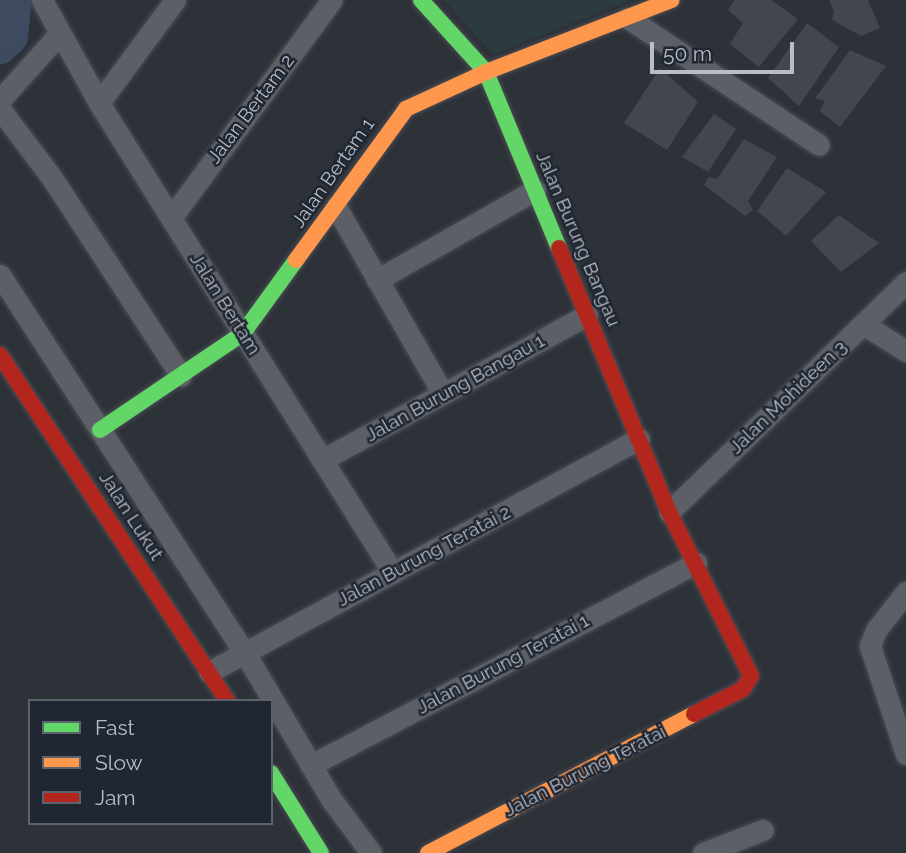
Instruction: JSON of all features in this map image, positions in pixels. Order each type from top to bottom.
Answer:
[{"type":"street","name":"Jalan Bertam","points":[[42,0],[99,103],[393,573]]},
{"type":"street","points":[[99,103],[175,0]]},
{"type":"street","name":"Jalan Bertam 2","points":[[171,218],[332,0]]},
{"type":"street","name":"Jalan Burung Bangau","points":[[421,0],[486,72],[669,512]]},
{"type":"street","name":"Jalan Bertam 1","points":[[100,430],[243,333],[402,112],[486,72],[673,0]]},
{"type":"street","points":[[628,18],[819,145]]},
{"type":"street","points":[[0,100],[59,34]]},
{"type":"street","points":[[0,109],[52,178],[181,376]]},
{"type":"street","points":[[377,280],[535,190]]},
{"type":"street","points":[[336,207],[443,394]]},
{"type":"street","points":[[0,275],[273,699]]},
{"type":"street","name":"Jalan Mohideen 3","points":[[669,512],[906,282]]},
{"type":"street","name":"Jalan Burung Bangau 1","points":[[322,460],[587,315]]},
{"type":"street","points":[[863,324],[906,351]]},
{"type":"street","name":"Jalan Lukut","points":[[0,355],[226,699]]},
{"type":"street","name":"Jalan Burung Teratai 2","points":[[209,672],[639,439]]},
{"type":"street","points":[[669,512],[695,563]]},
{"type":"street","name":"Jalan Burung Teratai","points":[[428,853],[743,690],[750,681],[750,670],[695,563]]},
{"type":"street","name":"Jalan Burung Teratai 1","points":[[312,765],[695,563]]},
{"type":"street","points":[[906,593],[873,635],[872,651],[906,754]]},
{"type":"street","points":[[273,700],[331,799],[371,853]]},
{"type":"street","points":[[273,776],[321,853]]},
{"type":"street","points":[[703,853],[763,830]]},
{"type":"shaded area","points":[[444,0],[631,0],[493,55]]},
{"type":"building","points":[[734,0],[771,0],[798,19],[759,67],[730,44],[743,23],[728,10]]},
{"type":"building","points":[[829,0],[868,0],[880,28],[861,36],[832,20],[834,11]]},
{"type":"building","points":[[807,23],[839,47],[799,106],[768,78]]},
{"type":"building","points":[[850,50],[886,66],[840,127],[820,111],[825,101],[815,98]]},
{"type":"building","points":[[660,68],[698,102],[667,150],[624,123]]},
{"type":"building","points":[[714,114],[736,129],[708,172],[682,157]]},
{"type":"building","points":[[744,139],[777,157],[748,201],[753,210],[745,216],[704,185],[709,177],[717,179]]},
{"type":"building","points":[[787,168],[826,192],[786,236],[757,211]]},
{"type":"building","points":[[839,215],[879,243],[841,272],[811,241]]},
{"type":"waterway","points":[[0,46],[10,36],[14,0]]},
{"type":"traffic: fast","points":[[421,0],[486,72],[559,248]]},
{"type":"traffic: fast","points":[[100,430],[243,333],[296,260]]},
{"type":"traffic: fast","points":[[273,776],[321,853]]},
{"type":"traffic: slow","points":[[296,260],[406,109],[486,72],[672,0]]},
{"type":"traffic: slow","points":[[428,853],[694,714]]},
{"type":"traffic: jam","points":[[559,248],[669,512],[751,676],[743,689],[694,714]]},
{"type":"traffic: jam","points":[[0,355],[226,699]]}]
